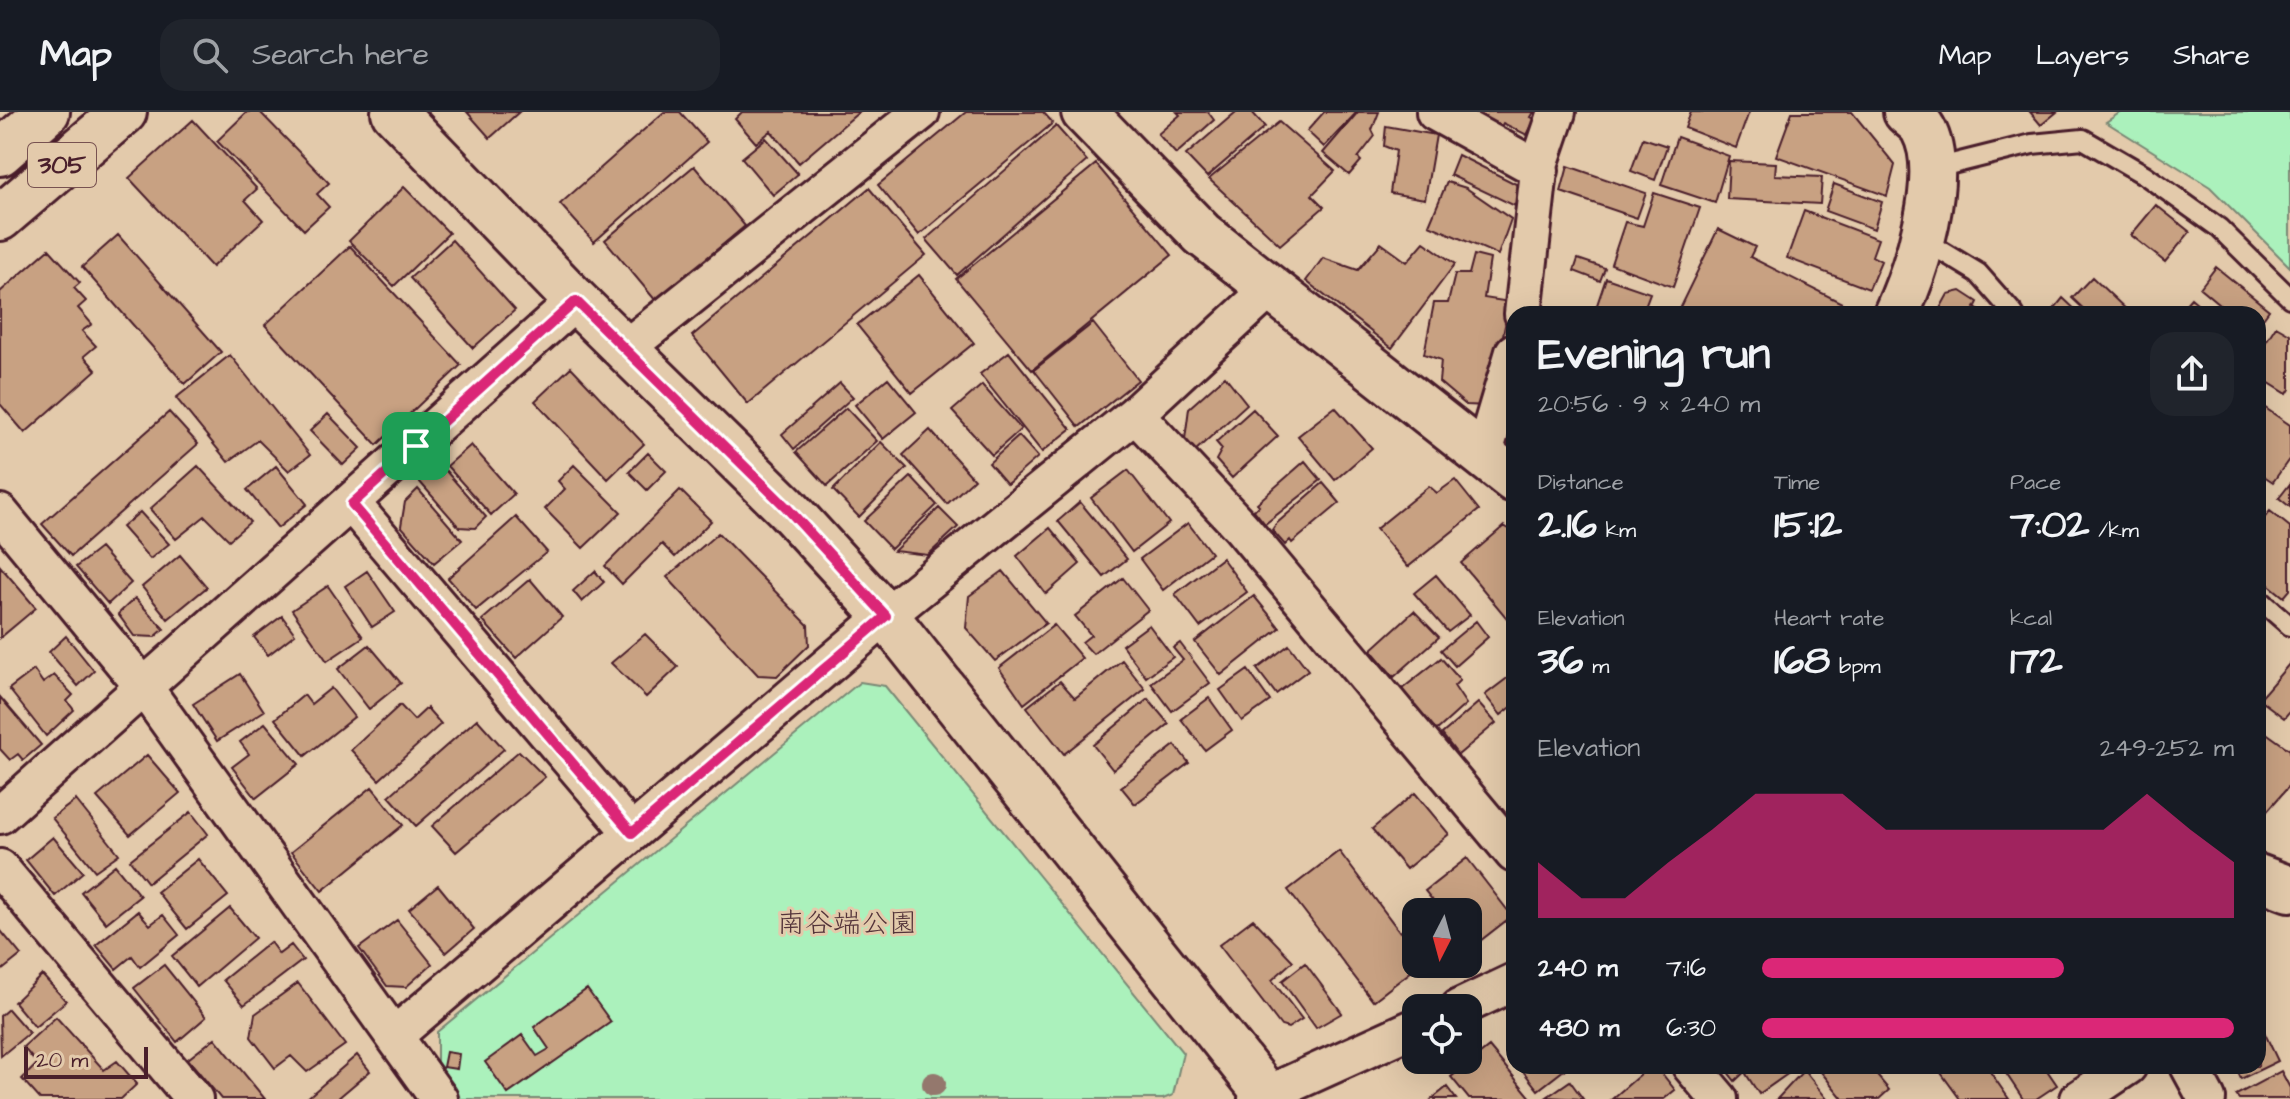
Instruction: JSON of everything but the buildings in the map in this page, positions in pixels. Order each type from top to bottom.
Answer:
[{"type":"street","name":"305","points":[[0,153],[47,112]]},
{"type":"street","name":"305","points":[[0,218],[124,112]]},
{"type":"street","points":[[394,112],[576,301],[786,507],[886,616],[1264,1098],[1402,1034]]},
{"type":"street","points":[[626,348],[921,112]]},
{"type":"street","points":[[1084,112],[1202,234],[1498,468]]},
{"type":"street","points":[[1435,112],[1540,170]]},
{"type":"street","points":[[1524,306],[1540,170],[1557,112]]},
{"type":"street","points":[[1900,306],[1914,276],[1929,208],[1932,169],[1923,129],[1906,112]]},
{"type":"street","points":[[394,1036],[886,616],[1135,414],[1270,289]]},
{"type":"street","points":[[0,815],[576,301]]},
{"type":"street","points":[[1498,468],[1506,410]]},
{"type":"street","points":[[1135,414],[1241,527],[1506,844]]},
{"type":"street","points":[[352,504],[632,833]]},
{"type":"street","points":[[0,513],[143,686],[439,1099]]},
{"type":"street","points":[[0,868],[194,1099]]},
{"type":"street","points":[[2266,880],[2290,889]]},
{"type":"street","points":[[1482,997],[1506,986]]},
{"type":"street","points":[[1698,1074],[1719,1099]]},
{"type":"street","points":[[2079,1099],[2116,1074]]},
{"type":"street","points":[[2193,1074],[2207,1099]]},
{"type":"lane","points":[[1932,169],[2032,144],[2083,139],[2145,175],[2219,228],[2290,298]]},
{"type":"lane","points":[[1922,239],[1978,273],[2007,306]]},
{"type":"lane","points":[[2266,605],[2290,626]]},
{"type":"green space","points":[[2121,112],[2290,112],[2290,267],[2210,187],[2106,122]]},
{"type":"green space","name":"南谷端公園","points":[[860,682],[885,686],[1183,1053],[1173,1095],[1163,1099],[461,1099],[437,1067],[437,1032]]},
{"type":"route","points":[[576,301],[786,507],[886,616],[632,833],[352,504],[416,446],[576,301]]}]
